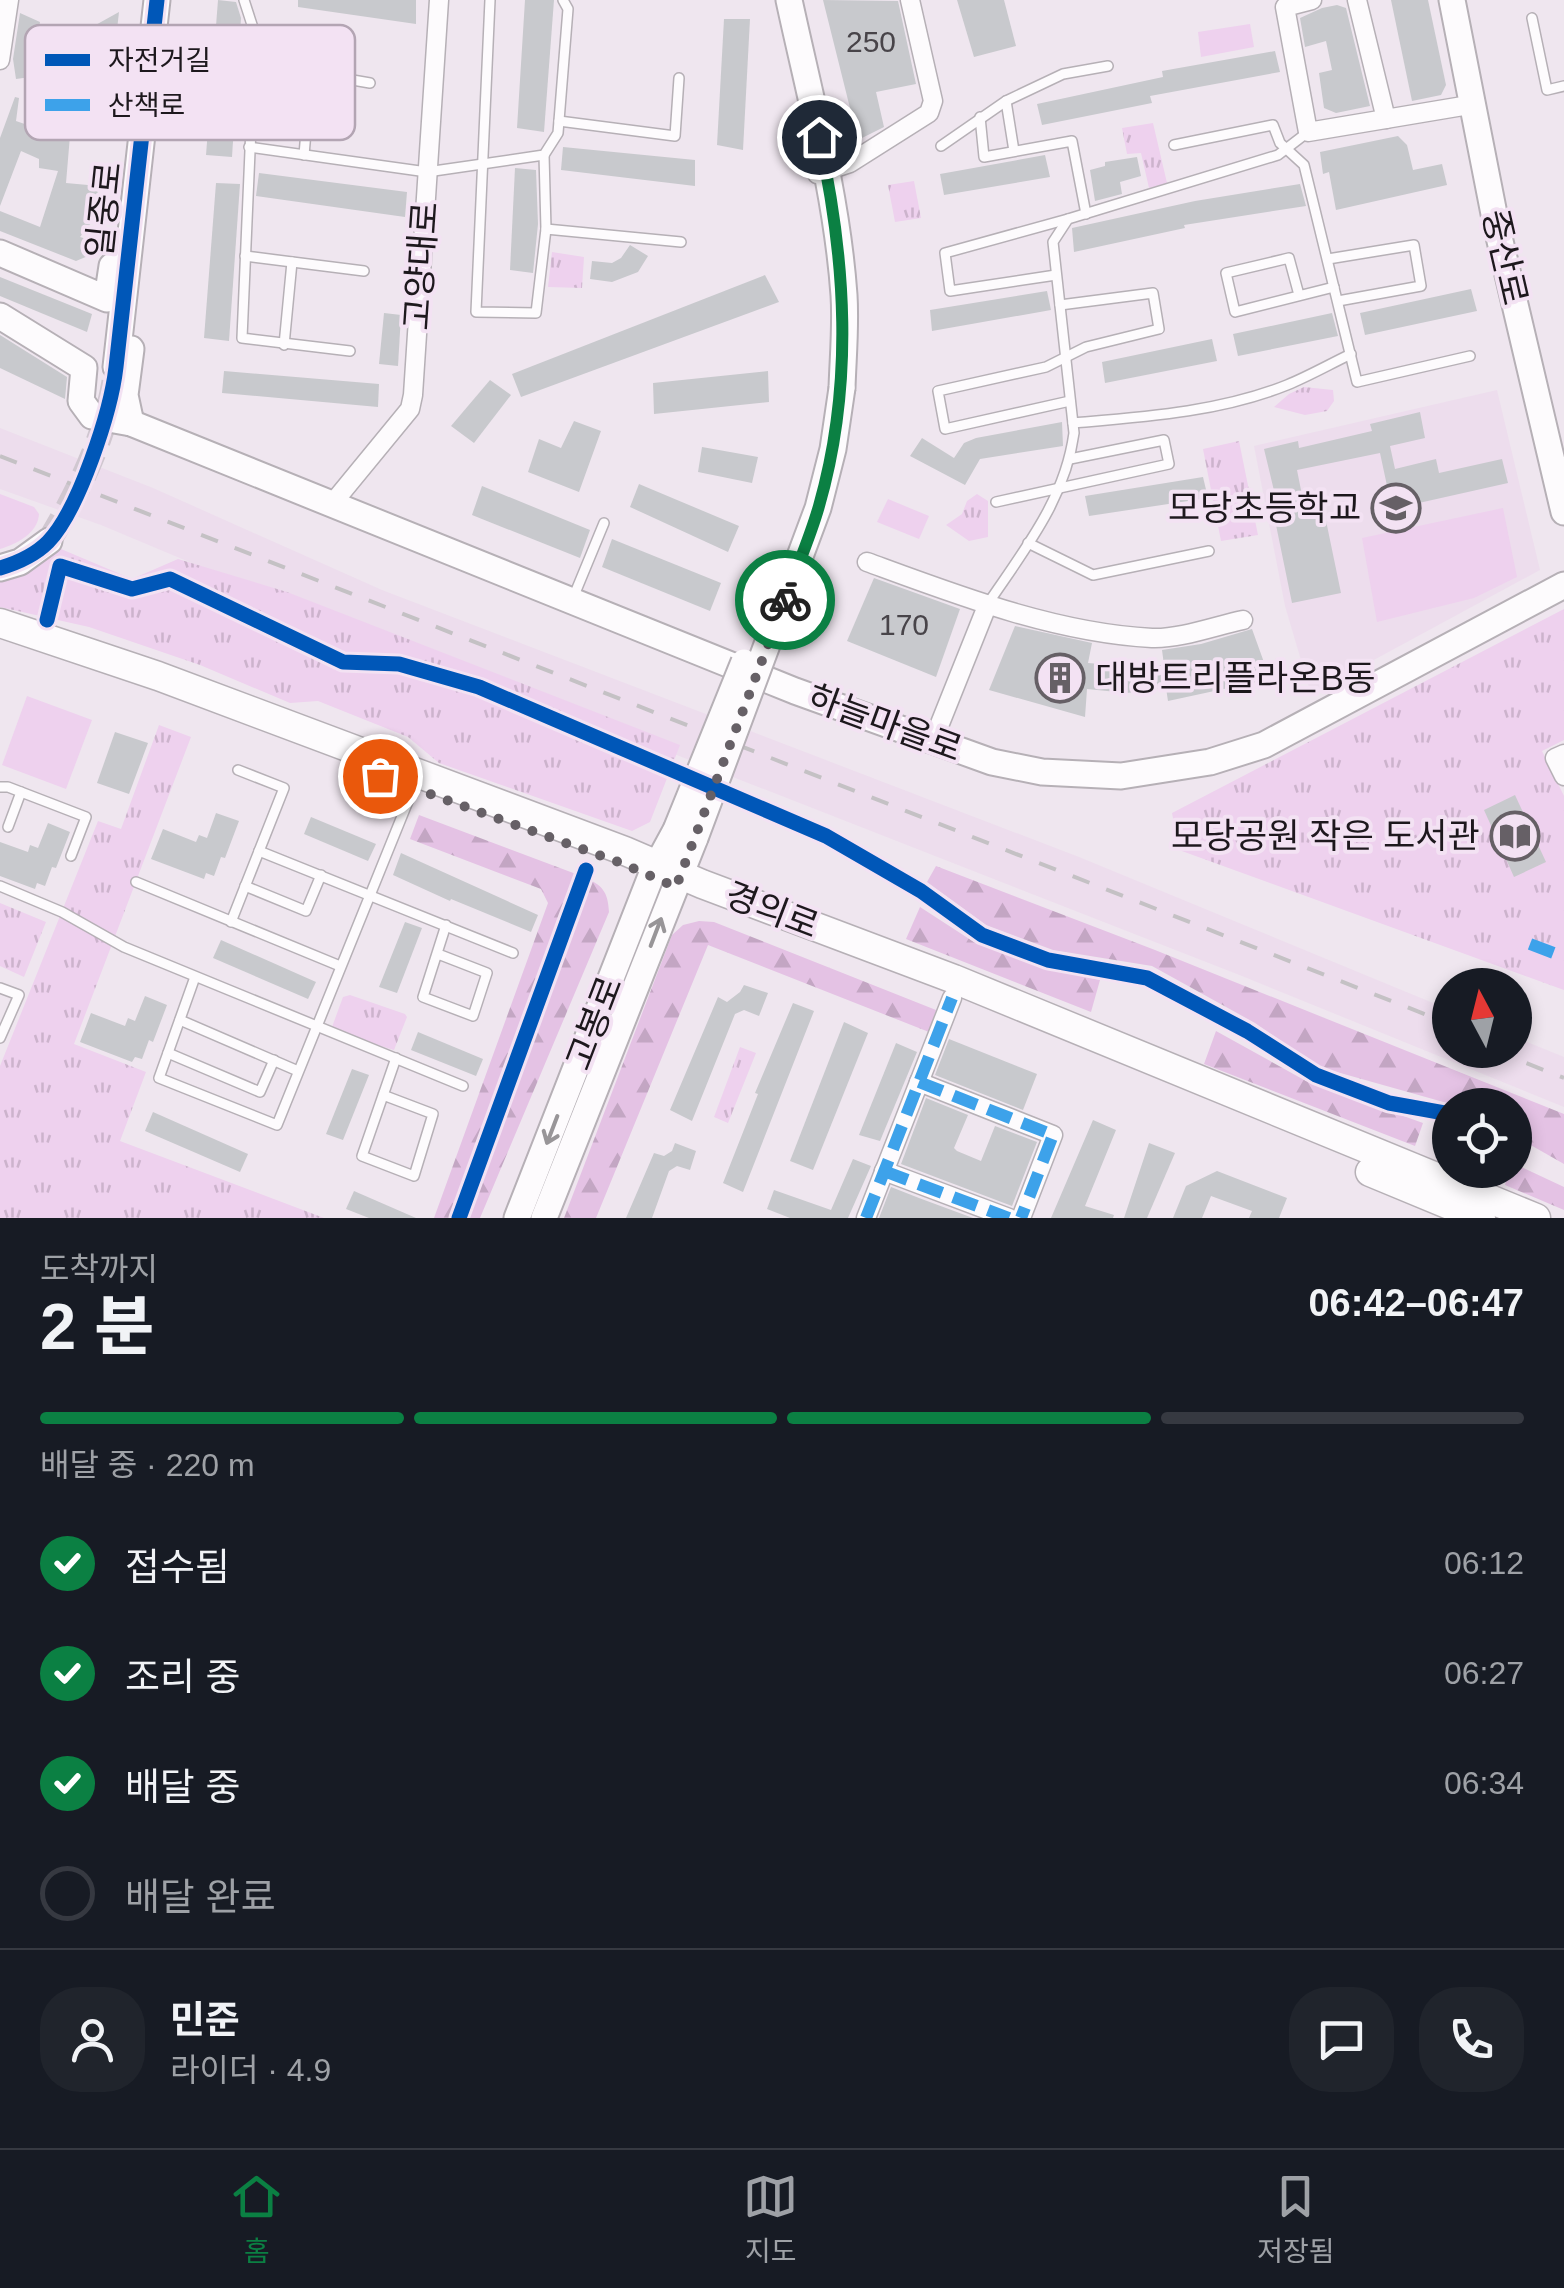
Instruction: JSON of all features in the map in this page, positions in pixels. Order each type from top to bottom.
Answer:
[{"type":"main road","points":[[778,0],[821,173]]},
{"type":"main road","points":[[789,0],[821,173]]},
{"type":"main road","name":"중산로","points":[[1452,0],[1496,224],[1564,512]]},
{"type":"main road","name":"일중로","points":[[0,253],[108,299],[126,140]]},
{"type":"main road","name":"일중로","points":[[116,367],[142,140]]},
{"type":"main road","name":"일중로","points":[[131,424],[125,395],[155,140]]},
{"type":"main road","name":"고봉로","points":[[517,1218],[685,834],[788,553],[834,386],[832,300],[821,173]]},
{"type":"main road","name":"하늘마을로","points":[[0,316],[84,368],[82,401],[92,416],[131,424],[777,684],[992,762],[1080,776],[1136,774],[1210,762],[1264,744],[1317,719],[1564,585]]},
{"type":"main road","points":[[0,568],[20,562],[49,541]]},
{"type":"main road","name":"경의로","points":[[0,623],[158,676],[666,876],[1448,1203],[1536,1218]]},
{"type":"main road","name":"경의로","points":[[0,636],[413,789],[954,979],[1482,1218]]},
{"type":"main road","name":"고봉로","points":[[544,1218],[666,876]]},
{"type":"street","points":[[1,47],[9,0]]},
{"type":"street","name":"고양대로","points":[[332,504],[410,408],[439,0]]},
{"type":"street","points":[[821,173],[850,163],[929,112],[933,100],[910,0]]},
{"type":"street","points":[[1312,0],[1285,6],[1308,132],[1475,104]]},
{"type":"street","points":[[1357,0],[1386,119]]},
{"type":"street","points":[[868,562],[986,606],[1093,630],[1156,638],[1243,620]]},
{"type":"street","points":[[933,742],[986,606]]},
{"type":"street","points":[[1564,754],[1555,758],[1564,776]]},
{"type":"street","points":[[866,1218],[952,998]]},
{"type":"street","points":[[919,1082],[1053,1135],[1021,1218]]},
{"type":"street","points":[[884,1171],[1009,1218]]},
{"type":"lane","points":[[244,0],[252,25]]},
{"type":"lane","points":[[490,0],[476,312],[536,313],[546,228],[544,155],[558,134],[568,9],[562,0]]},
{"type":"lane","points":[[1532,18],[1547,90],[1564,86]]},
{"type":"lane","points":[[941,146],[980,117],[1062,74],[1108,66]]},
{"type":"lane","points":[[559,121],[675,136],[679,78]]},
{"type":"lane","points":[[355,80],[370,83]]},
{"type":"lane","points":[[1006,102],[1014,151]]},
{"type":"lane","points":[[980,117],[984,157],[1072,141],[1086,214]]},
{"type":"lane","points":[[1174,145],[1273,125],[1286,149],[1304,166],[1358,382],[1470,356]]},
{"type":"lane","points":[[1056,275],[950,291],[945,253],[1278,156],[1308,132]]},
{"type":"lane","points":[[249,140],[242,338],[350,351]]},
{"type":"lane","points":[[304,155],[305,140]]},
{"type":"lane","points":[[249,147],[428,172],[544,155]]},
{"type":"lane","points":[[986,606],[1061,487],[1070,459],[1073,424],[1053,242],[1068,220]]},
{"type":"lane","points":[[546,228],[681,242]]},
{"type":"lane","points":[[1328,260],[1414,245],[1420,286],[1338,301]]},
{"type":"lane","points":[[245,256],[364,271]]},
{"type":"lane","points":[[1299,296],[1289,258],[1226,273],[1235,312],[1299,296],[1334,287]]},
{"type":"lane","points":[[284,345],[292,262]]},
{"type":"lane","points":[[1060,305],[1153,293],[1159,330],[1086,347],[1046,366],[938,392],[945,429],[1070,401]]},
{"type":"lane","points":[[1073,424],[1158,416],[1215,405],[1285,386],[1350,354]]},
{"type":"lane","points":[[996,502],[1169,464],[1164,440],[1070,459]]},
{"type":"lane","points":[[572,600],[604,523]]},
{"type":"lane","points":[[1028,543],[1093,575],[1209,551]]},
{"type":"lane","points":[[231,922],[284,788],[238,770]]},
{"type":"lane","points":[[0,787],[86,817],[70,856]]},
{"type":"lane","points":[[195,977],[159,1078],[276,1125],[413,789]]},
{"type":"lane","points":[[8,828],[21,792]]},
{"type":"lane","points":[[259,851],[513,952]]},
{"type":"lane","points":[[245,886],[306,911],[321,875]]},
{"type":"lane","points":[[136,882],[340,966]]},
{"type":"lane","points":[[0,886],[62,912],[124,948],[463,1086]]},
{"type":"lane","points":[[438,954],[487,973],[473,1016],[422,998],[446,925]]},
{"type":"lane","points":[[0,988],[19,995],[0,1038]]},
{"type":"lane","points":[[180,1020],[298,1071]]},
{"type":"lane","points":[[168,1052],[260,1092],[274,1060]]},
{"type":"lane","points":[[383,1095],[433,1114],[414,1176],[362,1156],[383,1095],[396,1058]]},
{"type":"shaded area","name":"모당초등학교","points":[[1497,390],[1540,570],[1311,694],[1285,606],[1254,446]]},
{"type":"shaded area","points":[[0,428],[153,488],[382,590],[1079,857],[1432,1003],[1432,1053],[270,596],[101,525],[0,489]]},
{"type":"shaded area","points":[[1532,1044],[1564,1057],[1564,1107],[1532,1094],[1532,1088],[1517,1088],[1468,1068],[1532,1068]]},
{"type":"green space","points":[[1250,24],[1254,47],[1201,57],[1198,32]]},
{"type":"green space","points":[[1153,123],[1167,183],[1149,188],[1141,153],[1127,154],[1122,128]]},
{"type":"green space","points":[[914,181],[921,218],[895,222],[888,185]]},
{"type":"green space","points":[[552,252],[584,257],[582,288],[548,287]]},
{"type":"green space","points":[[1304,387],[1333,390],[1334,401],[1327,411],[1305,415],[1274,407],[1289,394]]},
{"type":"green space","points":[[1239,441],[1258,535],[1221,541],[1203,449]]},
{"type":"green space","points":[[0,494],[34,507],[39,514],[31,532],[0,549]]},
{"type":"green space","points":[[977,494],[988,501],[988,537],[969,541],[946,525],[962,514],[967,501]]},
{"type":"green space","points":[[888,499],[929,516],[919,539],[877,522]]},
{"type":"green space","points":[[1503,508],[1517,577],[1474,598],[1377,622],[1362,538]]},
{"type":"green space","points":[[61,549],[132,579],[178,559],[287,592],[680,745],[650,822],[632,831],[439,763],[408,737],[318,701],[290,703],[200,665],[89,627],[0,607],[0,581],[29,572]]},
{"type":"green space","points":[[1564,609],[1564,740],[1542,751],[1564,796],[1564,990],[1532,978],[1532,968],[1504,968],[1179,850],[1172,813]]},
{"type":"green space","points":[[27,696],[92,720],[66,789],[2,765]]},
{"type":"green space","points":[[159,725],[191,737],[74,1044],[146,1072],[120,1141],[324,1218],[0,1218],[0,1066],[98,821],[121,829]]},
{"type":"green space","points":[[419,815],[590,880],[603,890],[608,905],[609,912],[480,1218],[434,1218],[548,903],[541,889],[410,839]]},
{"type":"green space","points":[[936,866],[1432,1061],[1432,1068],[1449,1068],[1499,1088],[1432,1088],[1432,1099],[1319,1067],[1255,1023],[1152,966],[1053,950],[986,925],[927,882]]},
{"type":"green space","points":[[0,903],[46,922],[24,977],[0,966]]},
{"type":"green space","points":[[920,907],[974,942],[1039,966],[1100,980],[1091,1012],[906,939]]},
{"type":"green space","points":[[714,922],[936,1010],[929,1032],[708,945],[596,1218],[564,1218],[672,935],[683,925]]},
{"type":"green space","points":[[350,995],[405,1014],[394,1050],[337,1033],[332,1027],[343,997]]},
{"type":"green space","points":[[1216,1031],[1306,1081],[1423,1123],[1415,1146],[1204,1064]]},
{"type":"green space","points":[[740,1047],[756,1053],[728,1123],[714,1117]]},
{"type":"green space","points":[[1532,1101],[1564,1114],[1564,1164],[1532,1146]]},
{"type":"green space","points":[[1532,1172],[1564,1187],[1564,1210],[1512,1188],[1532,1188]]},
{"type":"building","points":[[218,0],[236,2],[241,25],[216,25]]},
{"type":"building","points":[[298,0],[416,0],[416,24],[298,7]]},
{"type":"building","points":[[525,0],[554,0],[544,132],[517,128]]},
{"type":"building","points":[[823,0],[898,1],[916,84],[876,92],[884,127],[858,140]]},
{"type":"building","points":[[957,0],[1004,0],[1016,46],[974,57]]},
{"type":"building","points":[[1391,0],[1428,0],[1446,85],[1441,95],[1412,101]]},
{"type":"building","points":[[1337,5],[1346,8],[1370,106],[1336,113],[1324,108],[1319,73],[1332,70],[1326,41],[1305,47],[1300,18]]},
{"type":"building","points":[[119,12],[118,25],[96,25]]},
{"type":"building","points":[[20,13],[40,22],[25,25],[25,78],[16,79],[13,59]]},
{"type":"building","points":[[724,19],[750,19],[743,150],[717,145]]},
{"type":"building","points":[[1275,51],[1280,72],[1150,96],[1152,103],[1042,125],[1037,104],[1163,77],[1162,71]]},
{"type":"building","points":[[15,97],[19,98],[16,121],[25,124],[25,140],[70,140],[66,183],[99,186],[91,223],[80,237],[90,240],[88,256],[76,261],[0,231],[0,211],[40,227],[58,171],[39,168],[39,159],[21,151],[0,206],[0,138]]},
{"type":"building","points":[[1398,136],[1407,145],[1413,170],[1442,164],[1447,185],[1336,210],[1329,172],[1323,174],[1320,152]]},
{"type":"building","points":[[207,140],[233,140],[232,157],[206,155]]},
{"type":"building","points":[[563,147],[695,160],[695,186],[561,170]]},
{"type":"building","points":[[1045,155],[1050,177],[944,195],[940,174]]},
{"type":"building","points":[[1137,157],[1141,176],[1120,182],[1122,194],[1095,201],[1090,170],[1105,166],[1105,162]]},
{"type":"building","points":[[515,168],[536,170],[538,224],[533,273],[510,270]]},
{"type":"building","points":[[259,173],[407,192],[405,217],[256,196]]},
{"type":"building","points":[[216,183],[240,184],[229,341],[204,338]]},
{"type":"building","points":[[1300,184],[1306,206],[1184,225],[1185,228],[1074,252],[1072,228],[1195,201]]},
{"type":"building","points":[[630,245],[648,256],[638,272],[612,282],[590,279],[592,261],[612,263]]},
{"type":"building","points":[[765,275],[779,302],[521,397],[512,374]]},
{"type":"building","points":[[0,277],[92,314],[87,332],[0,296]]},
{"type":"building","points":[[1471,289],[1477,311],[1365,335],[1360,313]]},
{"type":"building","points":[[1047,291],[1051,310],[932,331],[930,310]]},
{"type":"building","points":[[384,313],[401,315],[398,366],[379,364]]},
{"type":"building","points":[[1332,313],[1338,336],[1238,356],[1233,334]]},
{"type":"building","points":[[0,335],[67,377],[65,399],[0,368]]},
{"type":"building","points":[[1212,339],[1217,361],[1105,383],[1102,362]]},
{"type":"building","points":[[224,371],[379,384],[378,407],[222,393]]},
{"type":"building","points":[[768,371],[769,402],[654,414],[653,383]]},
{"type":"building","points":[[490,380],[511,395],[474,443],[451,426]]},
{"type":"building","points":[[1420,412],[1425,438],[1390,446],[1395,469],[1436,459],[1439,473],[1502,459],[1508,483],[1392,509],[1380,453],[1297,470],[1306,515],[1324,511],[1341,593],[1292,603],[1276,525],[1282,524],[1264,449],[1298,441],[1299,448],[1372,431],[1370,424]]},
{"type":"building","points":[[574,421],[601,431],[579,492],[528,472],[539,439],[561,448]]},
{"type":"building","points":[[1062,422],[1063,446],[980,459],[965,485],[910,456],[922,438],[954,458],[964,443],[976,438]]},
{"type":"building","points":[[702,447],[758,457],[752,483],[698,472]]},
{"type":"building","points":[[1203,477],[1208,498],[1089,516],[1085,496]]},
{"type":"building","points":[[639,484],[739,526],[728,552],[630,507]]},
{"type":"building","points":[[482,486],[590,530],[580,558],[472,515]]},
{"type":"building","points":[[612,539],[721,583],[710,611],[602,567]]},
{"type":"building","points":[[874,578],[960,609],[936,677],[847,641]]},
{"type":"building","points":[[1015,626],[1092,643],[1088,663],[1125,666],[1164,665],[1162,650],[1201,644],[1252,629],[1270,679],[1168,701],[1166,688],[1127,693],[1087,689],[1085,717],[989,690]]},
{"type":"building","points":[[115,732],[148,743],[129,794],[97,783]]},
{"type":"building","name":"모당공원 작은 도서관","points":[[1515,795],[1546,862],[1514,877],[1484,810]]},
{"type":"building","points":[[216,813],[239,821],[214,876],[206,873],[204,879],[151,859],[163,829],[196,842],[199,835],[207,838]]},
{"type":"building","points":[[311,817],[376,844],[368,861],[304,834]]},
{"type":"building","points":[[48,823],[70,832],[45,886],[37,883],[35,889],[0,876],[0,842],[28,852],[30,845],[38,848]]},
{"type":"building","points":[[401,853],[538,915],[531,932],[393,875]]},
{"type":"building","points":[[405,922],[422,928],[397,993],[379,987]]},
{"type":"building","points":[[221,940],[316,982],[308,999],[213,958]]},
{"type":"building","points":[[744,985],[768,993],[759,1016],[744,1010],[735,1014],[692,1121],[670,1110],[718,997],[727,1002]]},
{"type":"building","points":[[145,996],[167,1005],[142,1059],[135,1057],[132,1062],[80,1042],[91,1013],[125,1026],[128,1018],[135,1021]]},
{"type":"building","points":[[793,1003],[814,1011],[743,1192],[723,1183]]},
{"type":"building","points":[[844,1022],[868,1033],[813,1170],[790,1161]]},
{"type":"building","points":[[418,1032],[483,1059],[476,1076],[411,1050]]},
{"type":"building","points":[[949,1039],[1037,1074],[1023,1110],[935,1075]]},
{"type":"building","points":[[896,1043],[917,1052],[880,1141],[859,1135]]},
{"type":"building","points":[[352,1069],[369,1075],[343,1140],[326,1134]]},
{"type":"building","points":[[926,1098],[968,1115],[954,1148],[981,1161],[995,1126],[1037,1142],[1012,1206],[901,1164]]},
{"type":"building","points":[[153,1112],[248,1154],[240,1172],[145,1131]]},
{"type":"building","points":[[1093,1120],[1116,1130],[1085,1206],[1114,1215],[1113,1218],[1051,1218]]},
{"type":"building","points":[[675,1143],[696,1151],[690,1170],[677,1166],[669,1171],[652,1218],[626,1218],[654,1153],[664,1156]]},
{"type":"building","points":[[1149,1143],[1175,1153],[1147,1218],[1124,1218]]},
{"type":"building","points":[[853,1159],[871,1166],[848,1218],[790,1218],[767,1209],[774,1190],[831,1210]]},
{"type":"building","points":[[1217,1171],[1287,1198],[1279,1218],[1249,1218],[1252,1211],[1211,1196],[1202,1218],[1173,1218],[1186,1186]]},
{"type":"building","points":[[891,1187],[919,1198],[973,1218],[879,1218]]},
{"type":"building","points":[[354,1191],[416,1218],[369,1218],[346,1209]]},
{"type":"tunnel","points":[[49,541],[92,457],[107,413],[116,367]]},
{"type":"railway","points":[[0,456],[1432,1017]]},
{"type":"railway","points":[[1532,1065],[1564,1078]]},
{"type":"marked path","points":[[1530,944],[1564,957]]},
{"type":"marked path","points":[[866,1218],[952,998]]},
{"type":"marked path","points":[[919,1082],[1053,1135],[1021,1218]]},
{"type":"marked path","points":[[884,1171],[1009,1218]]},
{"type":"cycle path","points":[[154,25],[157,0]]},
{"type":"cycle path","points":[[0,568],[48,542],[71,507],[92,459],[116,367],[141,140]]},
{"type":"cycle path","points":[[47,620],[60,566],[132,589],[170,579],[343,662],[399,664],[479,687],[826,836],[921,891],[982,935],[1048,960],[1147,978],[1247,1031],[1316,1075],[1389,1103],[1432,1111]]},
{"type":"cycle path","points":[[459,1218],[586,870]]},
{"type":"way so far","points":[[380,776],[621,863],[676,887],[785,600]]},
{"type":"place","name":"모당초등학교","points":[[1396,508]]},
{"type":"place","name":"대방트리플라온B동","points":[[1060,678]]},
{"type":"place","name":"모당공원 작은 도서관","points":[[1515,836]]},
{"type":"route","points":[[785,600],[818,508],[833,449],[842,388],[844,296],[819,137]]}]
